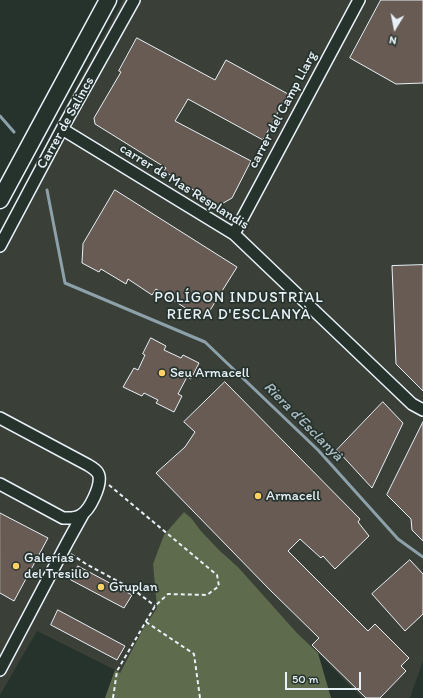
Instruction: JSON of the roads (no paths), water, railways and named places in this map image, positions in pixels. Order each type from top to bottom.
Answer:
[{"type":"main road","name":"Carrer de Salincs","points":[[0,200],[108,0]]},
{"type":"street","name":"Carrer de Salincs","points":[[0,246],[62,129],[134,0]]},
{"type":"street","name":"carrer del Camp Llarg","points":[[234,234],[359,0]]},
{"type":"street","name":"carrer de Mas Resplandis","points":[[62,129],[234,234],[412,404],[423,410]]},
{"type":"street","points":[[0,418],[88,465],[96,470],[99,476],[96,495],[83,514],[65,546],[0,670]]},
{"type":"street","points":[[0,484],[63,518],[74,519],[83,514]]},
{"type":"street","points":[[59,516],[65,523],[68,530],[65,546]]},
{"type":"waterway","name":"Riera d'Esclanyà","points":[[0,116],[14,132]]},
{"type":"waterway","name":"Riera d'Esclanyà","points":[[47,190],[65,283],[205,342],[318,450],[398,539],[423,557]]},
{"type":"place","name":"Seu Armacell","points":[[162,373]]},
{"type":"place","name":"Armacell","points":[[258,496]]},
{"type":"place","name":"Galerías del Tresillo","points":[[16,566]]},
{"type":"place","name":"Gruplan","points":[[101,587]]},
{"type":"district","name":"POLÍGON INDUSTRIAL RIERA D'ESCLANYÀ","points":[[239,306]]}]
